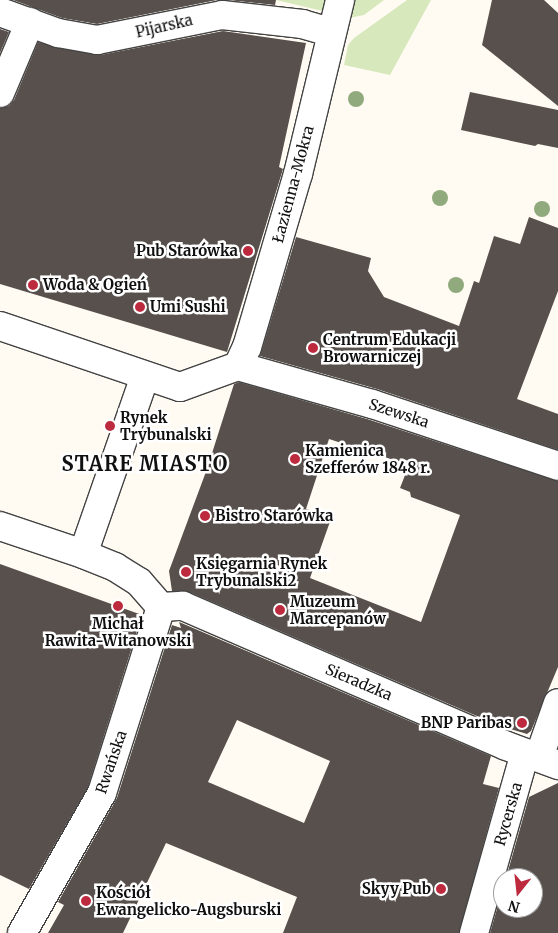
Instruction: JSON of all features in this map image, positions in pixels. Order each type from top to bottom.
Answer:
[{"type":"street","name":"Łazienna-Mokra","points":[[238,366],[247,347],[298,174],[330,32],[340,0]]},
{"type":"street","name":"Pijarska","points":[[0,12],[58,33],[97,40],[222,15],[292,23],[330,32]]},
{"type":"street","points":[[0,93],[30,22]]},
{"type":"street","points":[[0,326],[180,387],[238,366]]},
{"type":"street","name":"Szewska","points":[[238,366],[372,404],[558,466]]},
{"type":"street","points":[[83,554],[145,376]]},
{"type":"street","points":[[0,526],[115,567],[139,582],[161,608]]},
{"type":"street","name":"Sieradzka","points":[[161,608],[182,606],[541,758]]},
{"type":"street","name":"Rwańska","points":[[22,933],[102,793],[161,608]]},
{"type":"street","name":"Rycerska","points":[[474,933],[541,758],[558,703]]},
{"type":"green space","points":[[276,0],[331,0],[327,12]]},
{"type":"green space","points":[[351,0],[384,0],[364,15],[347,17]]},
{"type":"green space","points":[[407,0],[431,0],[390,75],[344,65],[348,45],[354,38]]},
{"type":"building","points":[[13,0],[217,0],[97,24],[62,18]]},
{"type":"building","points":[[228,0],[276,0],[275,5]]},
{"type":"building","points":[[492,0],[544,0],[558,13],[558,106],[482,45]]},
{"type":"building","points":[[0,29],[9,32],[0,53]]},
{"type":"building","points":[[223,31],[306,43],[279,167],[283,169],[227,352],[0,284],[0,108],[9,106],[14,100],[38,42],[100,55]]},
{"type":"building","points":[[470,92],[558,110],[558,148],[538,144],[535,146],[461,130]]},
{"type":"building","points":[[529,217],[558,228],[558,291],[517,399],[558,414],[558,450],[377,389],[260,356],[296,237],[371,258],[368,271],[384,297],[459,326],[474,281],[479,283],[494,236],[520,244]]},
{"type":"building","points":[[239,382],[367,419],[558,481],[558,667],[531,731],[527,734],[500,726],[189,592],[172,591],[169,571],[207,469],[234,384]],"holes":[[[329,439],[409,465],[400,488],[410,492],[411,497],[460,515],[421,622],[310,578],[332,516],[306,509]]]},
{"type":"building","points":[[0,564],[142,615],[88,787],[29,889],[0,875]]},
{"type":"building","points":[[179,622],[491,756],[483,784],[499,788],[459,933],[283,933],[297,897],[166,843],[123,933],[48,933],[64,905],[58,902],[117,798],[172,625],[181,628]],"holes":[[[237,720],[330,761],[304,823],[208,782]]]},
{"type":"building","points":[[558,783],[558,933],[490,933],[494,918],[543,918],[543,868],[509,868],[529,797]]},
{"type":"place","name":"Pub Starówka","points":[[248,251]]},
{"type":"place","name":"Woda & Ogień","points":[[33,285]]},
{"type":"place","name":"Umi Sushi","points":[[140,307]]},
{"type":"place","name":"Centrum Edukacji Browarniczej","points":[[313,348]]},
{"type":"place","name":"Rynek Trybunalski","points":[[110,426]]},
{"type":"place","name":"Kamienica Szefferów 1848 r.","points":[[295,459]]},
{"type":"place","name":"Bistro Starówka","points":[[205,516]]},
{"type":"place","name":"Księgarnia Rynek Trybunalski2","points":[[186,572]]},
{"type":"place","name":"Michał Rawita-Witanowski","points":[[118,606]]},
{"type":"place","name":"Muzeum Marcepanów","points":[[280,610]]},
{"type":"place","name":"BNP Paribas","points":[[522,723]]},
{"type":"place","name":"Skyy Pub","points":[[441,889]]},
{"type":"place","name":"Kościół Ewangelicko-Augsburski","points":[[86,901]]},
{"type":"district","name":"STARE MIASTO","points":[[145,463]]}]
